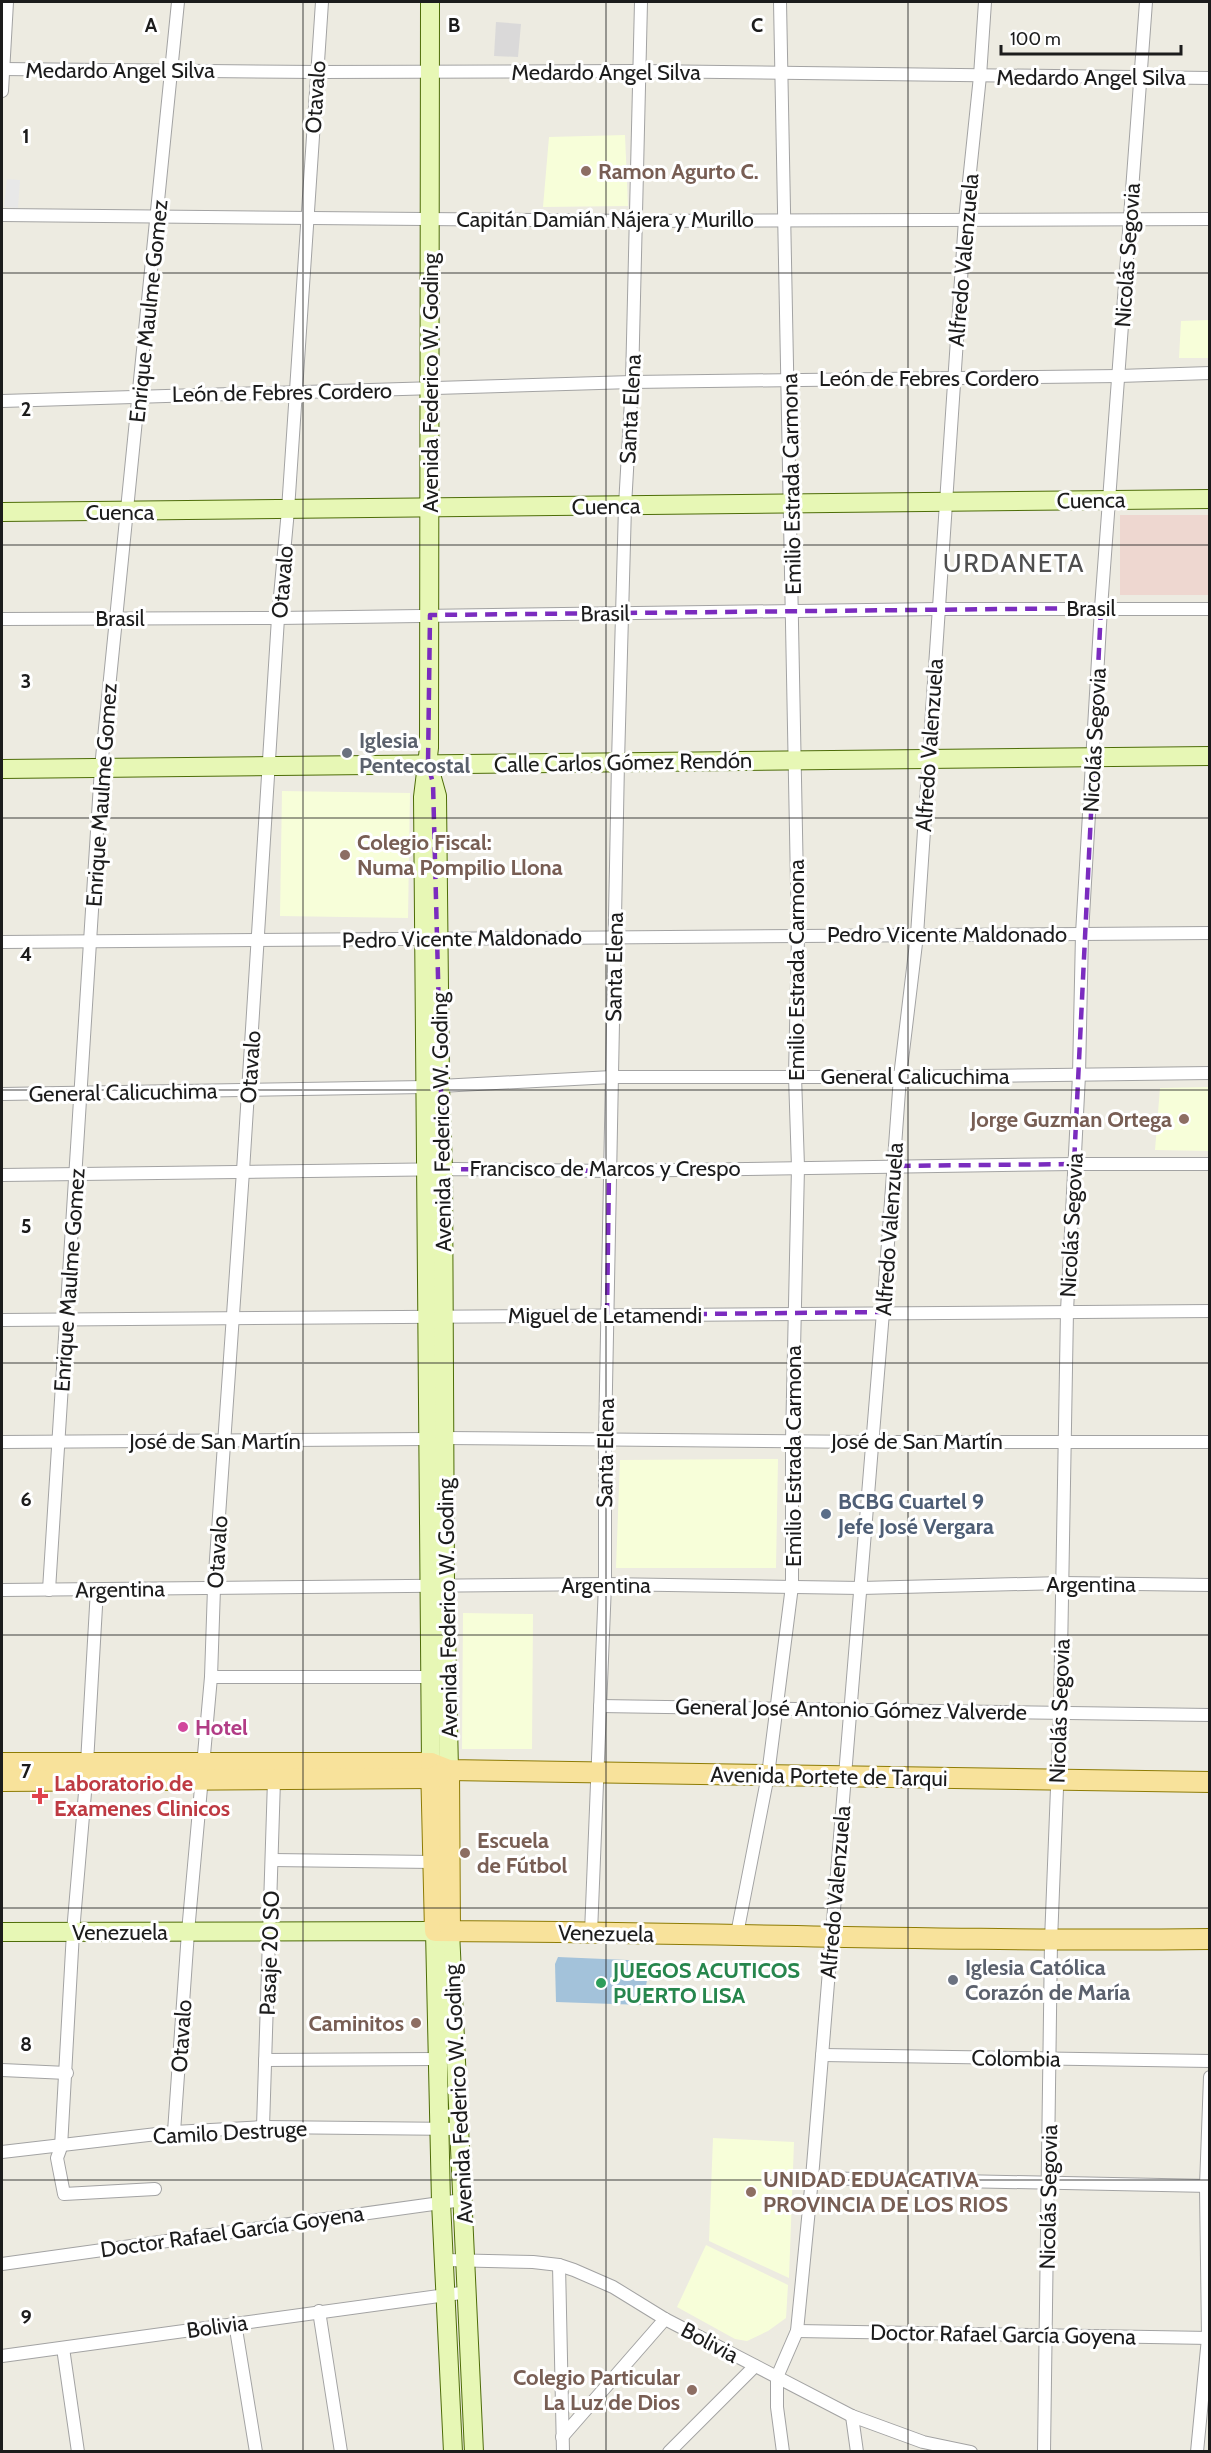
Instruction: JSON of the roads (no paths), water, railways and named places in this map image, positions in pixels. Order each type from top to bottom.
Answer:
[{"type":"main road","name":"Avenida Portete de Tarqui","points":[[2,1763],[87,1772],[437,1770],[1209,1782]]},
{"type":"main road","name":"Avenida Portete de Tarqui","points":[[202,1772],[274,1780],[437,1770]]},
{"type":"main road","name":"Avenida Federico W. Goding","points":[[437,1770],[433,1862],[442,1931]]},
{"type":"main road","name":"Avenida Federico W. Goding","points":[[437,1770],[442,1931]]},
{"type":"main road","name":"Avenida Portete de Tarqui","points":[[2,1781],[87,1772]]},
{"type":"main road","name":"Venezuela","points":[[442,1931],[831,1935],[1051,1941],[1209,1940]]},
{"type":"street","points":[[2,91],[7,2]]},
{"type":"street","name":"Enrique Maulme Gomez","points":[[49,1590],[101,768],[178,2]]},
{"type":"street","name":"Otavalo","points":[[174,2132],[188,1932],[211,1677],[214,1588],[278,618],[297,391],[322,2]]},
{"type":"street","name":"Avenida Federico W. Goding","points":[[430,2],[431,218],[428,389],[430,615],[428,765],[423,797],[431,938],[435,1169],[437,1770]]},
{"type":"street","name":"Santa Elena","points":[[591,1933],[605,1584],[609,1171],[618,762],[632,382],[641,2]]},
{"type":"street","name":"Emilio Estrada Carmona","points":[[737,1934],[768,1775],[792,1586],[792,1441],[798,1167],[795,1076],[798,935],[786,219],[780,2]]},
{"type":"street","name":"Alfredo Valenzuela","points":[[783,2451],[777,2407],[777,2377],[797,2331],[812,2178],[861,1588],[900,1077],[917,935],[927,759],[965,220],[985,2]]},
{"type":"street","name":"Nicolás Segovia","points":[[1044,2451],[1051,1941],[1058,1779],[1067,1311],[1082,934],[1101,608],[1111,500],[1146,2]]},
{"type":"street","name":"Medardo Angel Silva","points":[[2,69],[782,72],[1209,78]]},
{"type":"street","name":"Capitán Damián Nájera y Murillo","points":[[2,215],[635,221],[1209,219]]},
{"type":"street","name":"León de Febres Cordero","points":[[2,400],[632,382],[1209,373]]},
{"type":"street","name":"Cuenca","points":[[2,512],[1209,499]]},
{"type":"street","name":"Brasil","points":[[2,619],[278,618],[938,609],[1209,609]]},
{"type":"street","name":"Calle Carlos Gómez Rendón","points":[[2,769],[1209,756]]},
{"type":"street","name":"Pedro Vicente Maldonado","points":[[2,942],[1209,933]]},
{"type":"street","name":"General Calicuchima","points":[[2,1094],[433,1086],[612,1077],[900,1077],[1209,1073]]},
{"type":"street","name":"Francisco de Marcos y Crespo","points":[[2,1175],[435,1169],[609,1171],[1209,1164]]},
{"type":"street","name":"Miguel de Letamendi","points":[[2,1320],[1209,1311]]},
{"type":"street","name":"José de San Martín","points":[[2,1442],[436,1438],[1209,1442]]},
{"type":"street","name":"Argentina","points":[[2,1590],[605,1584],[861,1588],[1062,1583],[1209,1585]]},
{"type":"street","name":"Avenida Federico W. Goding","points":[[437,1586],[430,1677],[437,1770]]},
{"type":"street","points":[[97,1589],[87,1772],[73,1932],[67,2073],[61,2147],[57,2158],[63,2192],[67,2195],[155,2189]]},
{"type":"street","points":[[211,1677],[430,1677]]},
{"type":"street","name":"General José Antonio Gómez Valverde","points":[[600,1706],[1209,1715]]},
{"type":"street","name":"Pasaje 20 SO","points":[[263,2127],[274,1780]]},
{"type":"street","points":[[272,1860],[433,1862]]},
{"type":"street","name":"Avenida Federico W. Goding","points":[[442,1931],[437,2059],[441,2202],[453,2451]]},
{"type":"street","name":"Avenida Federico W. Goding","points":[[442,1931],[459,2129],[474,2451]]},
{"type":"street","name":"Venezuela","points":[[2,1932],[442,1931]]},
{"type":"street","name":"Colombia","points":[[822,2055],[1209,2061]]},
{"type":"street","points":[[265,2060],[437,2059]]},
{"type":"street","points":[[2,2070],[67,2073]]},
{"type":"street","points":[[1197,2451],[1209,2338],[1209,2077]]},
{"type":"street","name":"Camilo Destruge","points":[[2,2152],[61,2147],[174,2132],[263,2127],[459,2129]]},
{"type":"street","points":[[812,2178],[1208,2186]]},
{"type":"street","name":"Doctor Rafael García Goyena","points":[[2,2264],[462,2200]]},
{"type":"street","name":"Bolivia","points":[[445,2260],[465,2259],[559,2265],[613,2287],[665,2319],[852,2416],[924,2447],[971,2451]]},
{"type":"street","points":[[559,2265],[563,2451]]},
{"type":"street","name":"Bolivia","points":[[2,2356],[468,2292]]},
{"type":"street","points":[[319,2311],[341,2451]]},
{"type":"street","points":[[562,2437],[665,2319]]},
{"type":"street","points":[[235,2323],[256,2451]]},
{"type":"street","name":"Doctor Rafael García Goyena","points":[[797,2331],[1209,2338]]},
{"type":"street","points":[[63,2348],[78,2451]]},
{"type":"street","points":[[669,2451],[755,2366]]},
{"type":"street","points":[[852,2416],[857,2451]]},
{"type":"street","points":[[669,2451],[683,2451]]},
{"type":"water","name":"JUEGOS ACUTICOS PUERTO LISA","points":[[558,1957],[650,1961],[643,2005],[556,2002],[555,1964]]},
{"type":"place","name":"Ramon Agurto C.","points":[[586,171]]},
{"type":"place","name":"Iglesia Pentecostal","points":[[347,753]]},
{"type":"place","name":"Colegio Fiscal: Numa Pompilio Llona","points":[[345,855]]},
{"type":"place","name":"Jorge Guzman Ortega","points":[[1184,1119]]},
{"type":"place","name":"BCBG Cuartel 9 Jefe José Vergara","points":[[826,1514]]},
{"type":"place","name":"Hotel","points":[[183,1727]]},
{"type":"place","name":"Laboratorio de Examenes Clinicos","points":[[40,1796]]},
{"type":"place","name":"Escuela de Fútbol","points":[[465,1853]]},
{"type":"place","name":"Iglesia Católica Corazón de María","points":[[953,1980]]},
{"type":"place","name":"JUEGOS ACUTICOS PUERTO LISA","points":[[601,1983]]},
{"type":"place","name":"Caminitos","points":[[416,2023]]},
{"type":"place","name":"UNIDAD EDUACATIVA PROVINCIA DE LOS RIOS","points":[[751,2192]]},
{"type":"place","name":"Colegio Particular La Luz de Dios","points":[[692,2390]]},
{"type":"district","name":"URDANETA","points":[[1014,563]]}]
